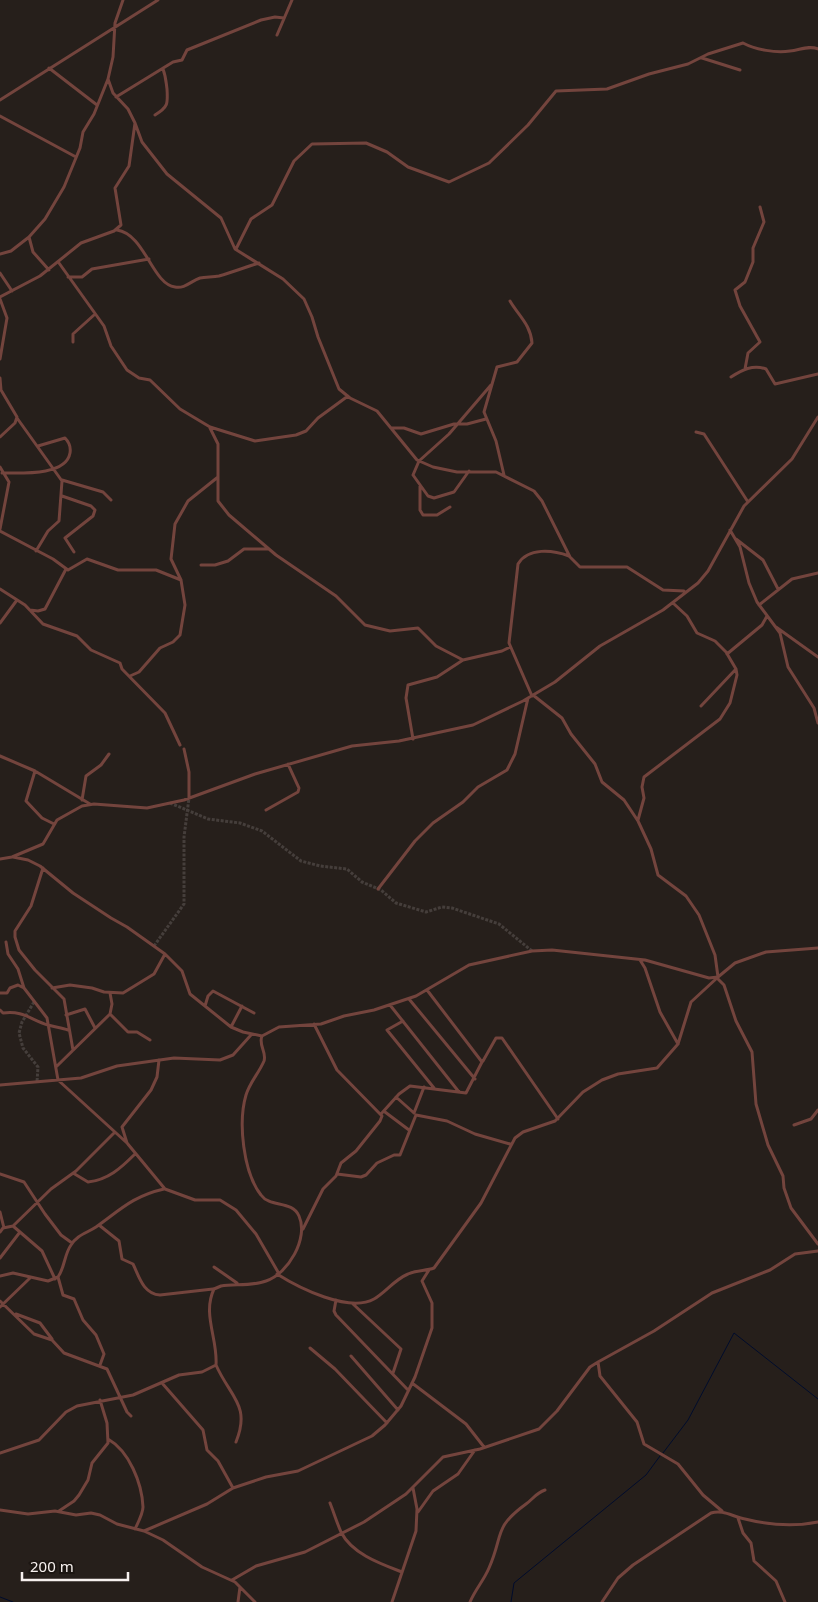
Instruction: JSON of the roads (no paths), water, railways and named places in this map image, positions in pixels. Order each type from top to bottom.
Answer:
[{"type":"street","points":[[0,254],[11,250],[29,237],[52,207],[76,157],[83,132],[108,79],[113,57],[115,28],[123,0]]},
{"type":"street","points":[[0,100],[158,0]]},
{"type":"street","points":[[277,35],[292,0]]},
{"type":"street","points":[[116,97],[163,70],[173,62],[182,60],[187,50],[261,20],[275,17],[284,18]]},
{"type":"street","points":[[236,250],[251,219],[272,205],[294,161],[312,144],[366,143],[387,152],[408,167],[440,180],[453,181],[468,171],[490,163],[556,92],[605,89],[649,74],[688,64],[744,43],[754,49],[786,52],[811,47],[818,49]]},
{"type":"street","points":[[701,58],[740,70]]},
{"type":"street","points":[[49,68],[97,105]]},
{"type":"street","points":[[155,116],[165,109],[168,103],[167,81],[163,70]]},
{"type":"street","points":[[108,79],[116,97],[128,109],[142,142],[167,174],[221,218],[236,250],[260,263],[283,279],[304,299],[337,386],[348,396],[374,409],[419,461],[446,470],[486,471],[504,476],[534,491],[540,496],[570,557],[580,567],[627,567],[663,590],[685,591]]},
{"type":"street","points":[[0,116],[76,157]]},
{"type":"street","points":[[135,123],[129,166],[115,186],[121,222],[166,283],[177,288],[199,279],[216,277],[260,263]]},
{"type":"street","points":[[745,369],[748,353],[760,342],[740,306],[735,290],[745,282],[753,262],[753,248],[764,222],[760,207]]},
{"type":"street","points":[[117,230],[121,222]]},
{"type":"street","points":[[0,359],[8,318],[0,298],[49,270],[80,243],[117,230],[128,234]]},
{"type":"street","points":[[29,237],[33,252],[49,270]]},
{"type":"street","points":[[68,277],[82,277],[92,269],[149,259]]},
{"type":"street","points":[[59,263],[94,315],[104,326],[111,346],[127,370],[139,378],[150,380],[180,409],[210,427],[254,441],[296,435],[306,431],[318,418],[348,396]]},
{"type":"street","points":[[0,273],[12,291]]},
{"type":"street","points":[[504,476],[497,445],[486,419],[484,408],[497,367],[516,362],[532,343],[528,325],[518,316],[510,300]]},
{"type":"street","points":[[73,342],[73,334],[94,315]]},
{"type":"street","points":[[731,377],[745,369],[756,367],[765,369],[775,384],[818,374]]},
{"type":"street","points":[[0,378],[2,390],[8,398],[17,418],[62,480],[103,492],[111,500]]},
{"type":"street","points":[[469,471],[456,490],[441,497],[432,498],[413,475],[419,461],[449,434],[456,423],[491,384]]},
{"type":"street","points":[[0,756],[35,771],[90,804],[147,808],[188,798],[288,764],[360,744],[388,743],[473,725],[531,696],[566,673],[613,637],[646,620],[698,583],[708,572],[730,530],[748,502],[792,459],[818,417]]},
{"type":"street","points":[[0,437],[15,423],[17,418]]},
{"type":"street","points":[[391,428],[404,428],[421,434],[456,423],[467,424],[486,419]]},
{"type":"street","points":[[210,427],[218,444],[218,501],[221,507],[270,549],[331,593],[368,626],[390,631],[418,628],[436,646],[463,660]]},
{"type":"street","points":[[696,432],[704,434],[748,502]]},
{"type":"street","points":[[2,473],[54,470],[64,465],[68,458],[70,449],[67,439],[62,438],[38,446]]},
{"type":"street","points":[[0,467],[9,482],[0,530],[66,569],[71,570],[83,560],[88,560],[118,570],[156,570],[181,580]]},
{"type":"street","points":[[129,676],[136,675],[160,648],[173,642],[180,635],[185,605],[181,580],[171,559],[175,524],[188,501],[218,477]]},
{"type":"street","points":[[36,551],[48,531],[59,521],[58,511],[62,496],[62,480]]},
{"type":"street","points":[[420,485],[420,510],[423,515],[437,515],[450,508]]},
{"type":"street","points":[[62,496],[92,506],[95,510],[93,516],[65,538],[74,552]]},
{"type":"street","points":[[730,530],[735,538],[749,583],[759,605],[776,627],[818,657]]},
{"type":"street","points":[[735,538],[762,560],[778,589]]},
{"type":"street","points":[[201,565],[215,565],[228,561],[244,549],[270,549]]},
{"type":"street","points":[[570,557],[558,553],[538,551],[520,560],[514,592],[515,608],[510,632],[510,646],[531,696],[562,718],[571,734],[595,764],[602,782],[624,800],[638,821],[651,850],[658,875],[686,896],[699,915],[715,955],[717,977],[723,983],[736,1021],[752,1052],[756,1104],[768,1145],[784,1176],[784,1188],[791,1208],[818,1244]]},
{"type":"street","points":[[30,610],[38,611],[45,609],[66,569]]},
{"type":"street","points":[[759,605],[778,589],[796,578],[818,573]]},
{"type":"street","points":[[0,589],[30,610],[43,624],[77,636],[91,650],[119,662],[129,676],[165,713],[180,745]]},
{"type":"street","points":[[0,623],[17,600]]},
{"type":"street","points":[[638,821],[644,798],[642,787],[644,777],[720,720],[730,703],[737,675],[736,669],[727,654],[715,641],[697,633],[687,616],[672,603]]},
{"type":"street","points":[[727,654],[764,623],[767,615]]},
{"type":"street","points":[[776,627],[792,676],[816,713],[818,723]]},
{"type":"street","points":[[413,738],[406,687],[437,677],[463,660],[502,651],[510,646]]},
{"type":"street","points":[[701,706],[736,669]]},
{"type":"street","points":[[378,889],[415,841],[433,823],[463,802],[478,787],[506,770],[515,754],[531,696]]},
{"type":"street","points":[[816,713],[818,707]]},
{"type":"street","points":[[184,749],[189,772],[188,798]]},
{"type":"street","points":[[82,800],[86,776],[101,765],[109,754]]},
{"type":"street","points":[[266,810],[293,795],[299,789],[288,764]]},
{"type":"street","points":[[35,771],[26,801],[42,818],[54,824]]},
{"type":"street","points":[[0,859],[12,857],[44,843],[54,824],[70,811],[90,804]]},
{"type":"street","points":[[12,857],[28,860],[43,868],[73,893],[111,918],[128,926],[165,954],[182,971],[190,994],[231,1027],[252,1035],[262,1036],[279,1027],[330,1022],[344,1016],[366,1013],[409,999],[469,965],[532,951],[552,950],[640,960],[701,976],[717,977]]},
{"type":"street","points":[[43,868],[31,906],[18,924],[15,937],[21,952],[64,999],[73,1050]]},
{"type":"street","points":[[6,942],[8,954],[18,969],[24,988],[46,1015],[57,1066],[58,1080],[87,1104],[114,1133],[127,1143],[165,1189],[195,1200],[218,1200],[232,1208],[256,1234],[278,1273],[336,1300],[352,1304],[373,1300],[393,1282],[410,1272],[429,1269],[438,1264],[481,1203],[503,1163],[510,1144],[523,1132],[558,1119],[574,1101],[595,1083],[609,1076],[657,1068],[678,1044],[691,1002],[735,963],[766,952],[818,948]]},
{"type":"street","points":[[52,988],[70,985],[110,993],[129,991],[150,977],[165,954]]},
{"type":"street","points":[[640,960],[645,968],[660,1012],[678,1044]]},
{"type":"street","points":[[0,993],[7,993],[10,988],[18,985],[24,988]]},
{"type":"street","points":[[427,990],[482,1062]]},
{"type":"street","points":[[205,1006],[208,996],[213,991],[254,1013]]},
{"type":"street","points":[[57,1066],[110,1014],[112,1004],[110,993]]},
{"type":"street","points":[[409,999],[474,1079]]},
{"type":"street","points":[[390,1004],[460,1092]]},
{"type":"street","points":[[231,1027],[242,1006]]},
{"type":"street","points":[[66,1015],[84,1009],[95,1028]]},
{"type":"street","points":[[0,1010],[3,1013],[11,1012],[33,1017],[49,1026],[68,1030]]},
{"type":"street","points":[[110,1014],[129,1032],[137,1032],[150,1040]]},
{"type":"street","points":[[404,1021],[387,1030],[434,1088]]},
{"type":"street","points":[[314,1024],[336,1070],[383,1113],[409,1130]]},
{"type":"street","points":[[0,1086],[81,1078],[107,1068],[159,1060],[191,1058],[222,1060],[238,1051],[252,1035]]},
{"type":"street","points":[[262,1036],[260,1042],[264,1061],[245,1097],[244,1154],[261,1195],[269,1201],[295,1210],[302,1230]]},
{"type":"street","points":[[99,1225],[119,1241],[122,1259],[133,1264],[143,1285],[153,1294],[160,1295],[214,1289],[236,1283],[265,1282],[278,1273],[298,1249],[302,1230],[323,1189],[337,1174],[342,1163],[356,1151],[376,1127],[383,1113],[396,1097],[410,1086],[468,1092],[496,1038],[502,1038],[558,1119]]},
{"type":"street","points":[[127,1143],[122,1127],[151,1090],[157,1077],[159,1060]]},
{"type":"street","points":[[337,1174],[361,1177],[366,1175],[377,1163],[394,1155],[400,1155],[424,1087]]},
{"type":"street","points":[[396,1097],[415,1114],[446,1121],[475,1134],[510,1144]]},
{"type":"street","points":[[794,1125],[811,1120],[818,1110]]},
{"type":"street","points":[[0,1232],[4,1228],[13,1226],[37,1202],[73,1173],[114,1133]]},
{"type":"street","points":[[73,1173],[88,1182],[99,1180],[116,1172],[135,1154]]},
{"type":"street","points":[[0,1174],[24,1182],[61,1234],[72,1243]]},
{"type":"street","points":[[0,1276],[13,1273],[48,1281],[57,1278],[72,1243],[130,1202],[165,1189]]},
{"type":"street","points":[[0,1212],[4,1228]]},
{"type":"street","points":[[13,1226],[42,1251],[57,1278],[61,1280],[63,1295],[74,1299],[83,1320],[98,1338],[104,1354],[100,1365]]},
{"type":"street","points":[[0,1256],[20,1232]]},
{"type":"street","points":[[232,1580],[256,1566],[305,1552],[373,1517],[413,1488],[443,1457],[475,1450],[539,1429],[546,1424],[584,1374],[598,1362],[654,1330],[712,1293],[770,1270],[795,1254],[818,1251]]},
{"type":"street","points":[[214,1267],[236,1283]]},
{"type":"street","points":[[144,1531],[207,1504],[233,1488],[272,1475],[298,1471],[372,1436],[387,1423],[398,1410],[412,1383],[433,1322],[432,1303],[422,1281],[429,1269]]},
{"type":"street","points":[[30,1278],[1,1304],[34,1334],[52,1340]]},
{"type":"street","points":[[214,1289],[208,1312],[217,1349],[216,1366],[223,1382],[240,1407],[241,1431],[236,1442]]},
{"type":"street","points":[[336,1300],[334,1311],[336,1315],[408,1390]]},
{"type":"street","points":[[352,1304],[401,1349],[393,1373]]},
{"type":"street","points":[[13,1313],[40,1323],[52,1340],[67,1355],[83,1362],[100,1365],[108,1371],[127,1412],[131,1416]]},
{"type":"street","points":[[310,1348],[335,1369],[387,1423]]},
{"type":"street","points":[[351,1356],[398,1410]]},
{"type":"street","points":[[598,1362],[600,1376],[634,1416],[644,1444],[678,1464],[703,1495],[722,1511],[738,1518],[786,1525],[799,1526],[818,1522]]},
{"type":"street","points":[[0,1453],[39,1440],[72,1408],[100,1400],[121,1397],[179,1375],[208,1370],[216,1366]]},
{"type":"street","points":[[162,1383],[204,1430],[207,1450],[218,1462],[233,1488]]},
{"type":"street","points":[[412,1383],[463,1422],[484,1447]]},
{"type":"street","points":[[58,1511],[74,1501],[79,1495],[88,1480],[92,1463],[106,1446],[108,1438],[107,1424],[100,1400]]},
{"type":"street","points":[[108,1438],[123,1450],[139,1487],[143,1509],[135,1529]]},
{"type":"street","points":[[417,1513],[430,1494],[457,1475],[475,1450]]},
{"type":"street","points":[[392,1602],[416,1531],[417,1513],[413,1488]]},
{"type":"street","points":[[470,1602],[489,1570],[496,1551],[500,1531],[505,1521],[537,1493],[545,1490]]},
{"type":"street","points":[[330,1503],[342,1533],[348,1542],[372,1560],[402,1572]]},
{"type":"street","points":[[0,1510],[28,1514],[58,1511],[76,1515],[95,1513],[117,1524],[144,1531],[170,1544],[202,1567],[232,1580],[256,1602]]},
{"type":"street","points":[[605,1601],[618,1578],[636,1563],[662,1544],[687,1530],[704,1516],[722,1511]]},
{"type":"street","points":[[738,1518],[743,1533],[751,1543],[754,1562],[776,1581],[785,1602]]},
{"type":"street","points":[[238,1602],[240,1586]]},
{"type":"waterway","points":[[663,1453],[688,1420],[734,1333],[818,1399]]},
{"type":"waterway","points":[[511,1602],[514,1583],[646,1475],[660,1456]]},
{"type":"waterway","points":[[0,1597],[13,1602]]},
{"type":"tunnel","points":[[154,946],[184,904],[184,837],[189,798]]},
{"type":"tunnel","points":[[170,803],[208,819],[240,823],[262,831],[301,861],[320,866],[347,869],[362,882],[381,890],[396,903],[426,912],[442,907],[452,908],[499,924],[532,951]]},
{"type":"tunnel","points":[[34,1002],[22,1022],[19,1033],[23,1048],[38,1067],[37,1082]]}]
